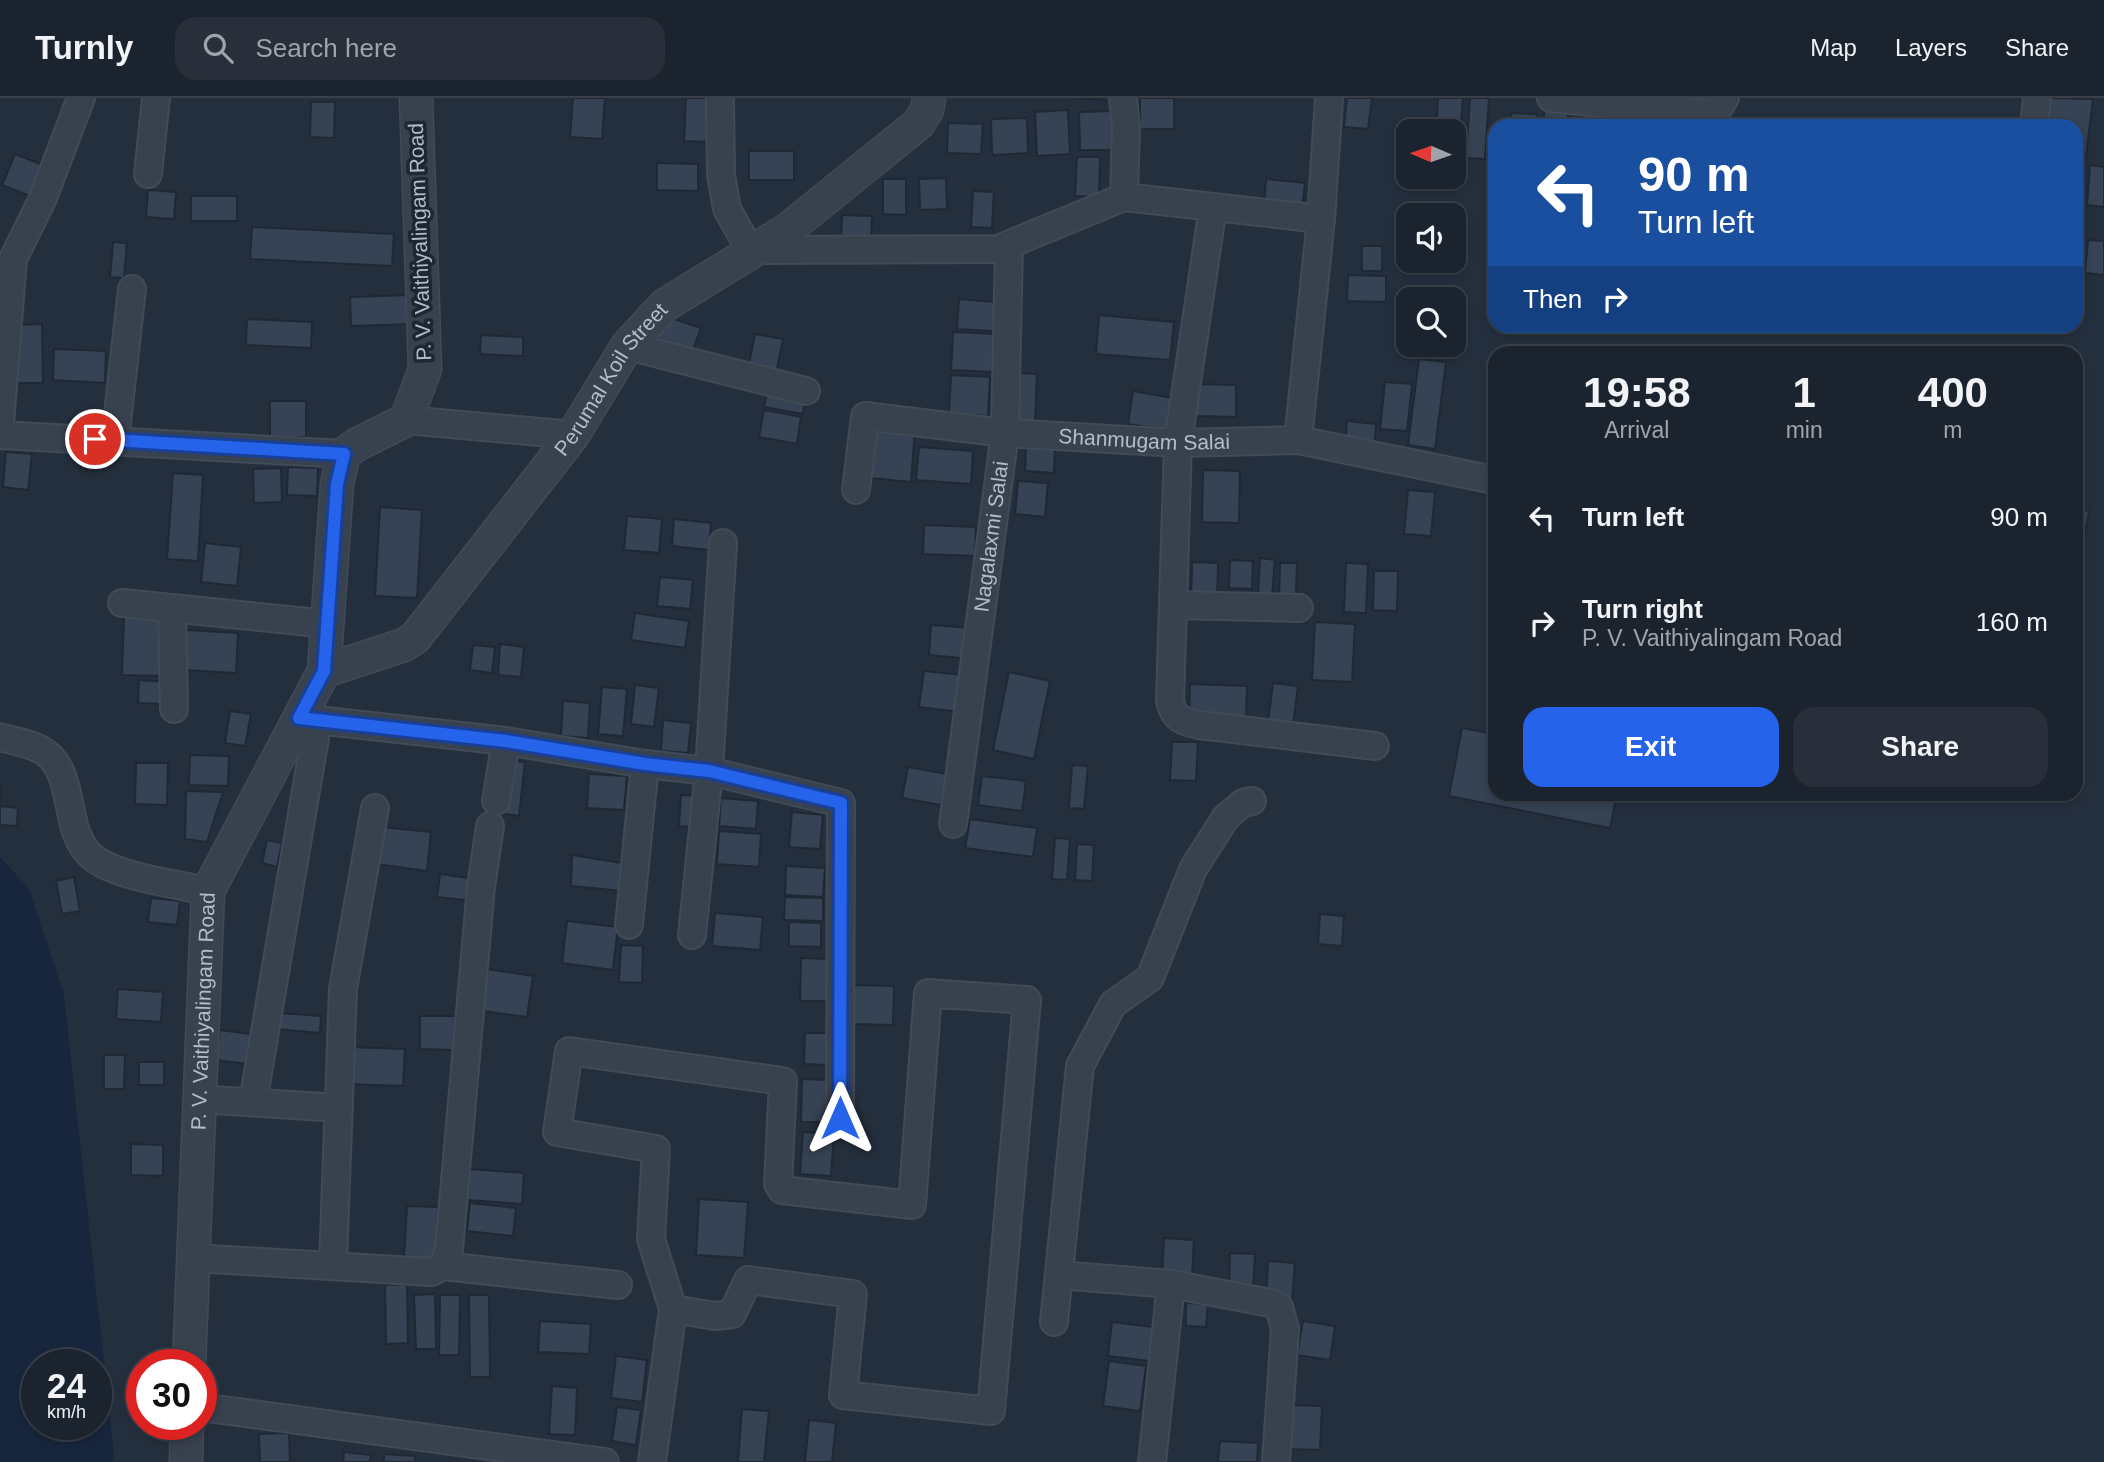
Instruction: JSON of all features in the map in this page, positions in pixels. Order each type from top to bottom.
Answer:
[{"type":"street","points":[[0,423],[13,259],[43,198],[81,98]]},
{"type":"street","points":[[148,174],[156,98]]},
{"type":"street","name":"P. V. Vaithiyalingam Road","points":[[406,421],[425,369],[416,98]]},
{"type":"street","points":[[720,98],[720,175],[727,209],[750,250],[998,250],[1124,197],[1321,219]]},
{"type":"street","points":[[1123,98],[1126,127],[1124,197]]},
{"type":"street","points":[[1298,440],[1321,219],[1329,98]]},
{"type":"street","points":[[1551,98],[1709,114],[1720,107],[1725,98]]},
{"type":"street","points":[[2035,119],[2037,98]]},
{"type":"street","name":"Perumal Koil Street","points":[[324,671],[404,645],[415,638],[572,436],[627,346],[665,305],[750,250],[787,230],[918,124],[928,104]]},
{"type":"street","points":[[1213,207],[1178,443],[1170,701],[1173,713],[1180,720],[1375,746]]},
{"type":"street","name":"Nagalaxmi Salai","points":[[953,824],[1005,433],[1009,245]]},
{"type":"street","points":[[115,441],[132,289]]},
{"type":"street","points":[[627,346],[702,368],[806,391]]},
{"type":"street","name":"Shanmugam Salai","points":[[856,490],[865,416],[1005,433],[1178,443],[1298,440],[1488,479]]},
{"type":"street","points":[[0,435],[344,454],[356,444],[406,421],[572,436]]},
{"type":"street","name":"P. V. Vaithiyalingam Road","points":[[190,1349],[208,891],[309,719],[324,671],[337,484],[344,454]]},
{"type":"street","points":[[692,935],[709,771],[723,543]]},
{"type":"street","points":[[122,603],[328,624]]},
{"type":"street","points":[[1174,605],[1299,608]]},
{"type":"street","points":[[172,608],[174,709]]},
{"type":"street","points":[[253,1102],[309,719],[506,741],[645,764],[709,771],[841,803],[840,1118]]},
{"type":"street","points":[[0,737],[44,751],[51,758],[63,783],[81,844],[92,857],[109,867],[208,891]]},
{"type":"street","points":[[496,801],[506,741]]},
{"type":"street","points":[[629,925],[645,764]]},
{"type":"street","points":[[1054,1322],[1080,1066],[1112,1004],[1150,978],[1193,869],[1226,817],[1243,803],[1252,801]]},
{"type":"street","points":[[334,1264],[343,989],[375,807]]},
{"type":"street","points":[[443,1266],[449,1249],[481,887],[490,826]]},
{"type":"street","points":[[652,1462],[673,1309],[651,1239],[656,1149],[557,1132],[569,1051],[783,1081],[778,1184],[782,1189],[912,1205],[928,993],[1027,1000],[991,1411],[843,1395],[853,1294],[748,1280],[732,1314],[715,1316],[673,1309]]},
{"type":"street","points":[[198,1099],[339,1108]]},
{"type":"street","points":[[193,1258],[334,1264],[431,1272],[443,1266],[618,1285]]},
{"type":"street","points":[[1059,1275],[1171,1284],[1279,1307],[1285,1329],[1276,1462]]},
{"type":"street","points":[[1153,1462],[1171,1284]]},
{"type":"street","points":[[217,1409],[604,1462]]},
{"type":"street","points":[[186,1462],[187,1440]]},
{"type":"water","points":[[0,857],[29,889],[64,995],[102,1349],[21,1349],[21,1440],[112,1440],[112,1438],[114,1456],[112,1462],[0,1462]]},
{"type":"building","points":[[573,98],[605,98],[602,139],[570,137]]},
{"type":"building","points":[[686,98],[714,98],[711,142],[684,141]]},
{"type":"building","points":[[1076,98],[1111,98],[1111,101]]},
{"type":"building","points":[[1140,98],[1174,98],[1174,129],[1140,129]]},
{"type":"building","points":[[1347,98],[1372,98],[1368,129],[1344,127]]},
{"type":"building","points":[[1438,98],[1463,98],[1461,119],[1437,119]]},
{"type":"building","points":[[1470,98],[1489,98],[1485,159],[1466,158]]},
{"type":"building","points":[[2047,98],[2093,99],[2085,164],[2083,119],[2045,119]]},
{"type":"building","points":[[311,102],[335,102],[334,138],[310,137]]},
{"type":"building","points":[[1068,110],[1070,154],[1037,156],[1035,112]]},
{"type":"building","points":[[1544,110],[1568,112],[1568,119],[1544,119]]},
{"type":"building","points":[[1112,111],[1113,150],[1080,150],[1079,112]]},
{"type":"building","points":[[1511,113],[1537,114],[1537,119],[1511,119]]},
{"type":"building","points":[[1027,118],[1028,153],[992,155],[991,119]]},
{"type":"building","points":[[948,123],[983,124],[981,154],[947,153]]},
{"type":"building","points":[[749,151],[794,151],[794,180],[749,180]]},
{"type":"building","points":[[15,154],[43,165],[30,196],[2,185]]},
{"type":"building","points":[[1077,157],[1100,157],[1099,197],[1075,196]]},
{"type":"building","points":[[657,163],[698,164],[698,191],[657,190]]},
{"type":"building","points":[[2090,165],[2104,167],[2104,207],[2087,205]]},
{"type":"building","points":[[946,178],[947,209],[920,210],[919,179]]},
{"type":"building","points":[[883,179],[906,179],[906,215],[883,214]]},
{"type":"building","points":[[1266,179],[1305,183],[1302,209],[1264,205]]},
{"type":"building","points":[[148,190],[176,192],[174,219],[146,217]]},
{"type":"building","points":[[973,191],[994,192],[992,228],[971,227]]},
{"type":"building","points":[[191,196],[237,196],[237,221],[191,221]]},
{"type":"building","points":[[842,215],[872,216],[871,241],[841,240]]},
{"type":"building","points":[[252,227],[394,234],[392,266],[250,259]]},
{"type":"building","points":[[2088,240],[2104,241],[2104,275],[2085,273]]},
{"type":"building","points":[[113,242],[127,243],[124,278],[110,277]]},
{"type":"building","points":[[1362,246],[1382,246],[1382,271],[1362,271]]},
{"type":"building","points":[[1348,275],[1386,276],[1386,302],[1347,301]]},
{"type":"building","points":[[411,295],[412,324],[351,326],[350,297]]},
{"type":"building","points":[[959,299],[995,302],[993,331],[957,329]]},
{"type":"building","points":[[1099,315],[1174,322],[1170,360],[1096,354]]},
{"type":"building","points":[[665,316],[701,328],[691,355],[656,344]]},
{"type":"building","points":[[247,319],[312,322],[311,348],[246,345]]},
{"type":"building","points":[[42,324],[43,383],[17,383],[17,325]]},
{"type":"building","points":[[953,332],[996,334],[995,372],[951,370]]},
{"type":"building","points":[[755,334],[783,339],[775,379],[747,374]]},
{"type":"building","points":[[481,335],[523,337],[523,356],[480,354]]},
{"type":"building","points":[[54,349],[106,351],[105,383],[53,380]]},
{"type":"building","points":[[1419,359],[1446,362],[1435,449],[1408,445]]},
{"type":"building","points":[[1017,373],[1037,374],[1035,424],[1015,424]]},
{"type":"building","points":[[951,375],[990,377],[988,416],[949,414]]},
{"type":"building","points":[[1385,382],[1412,384],[1407,431],[1380,429]]},
{"type":"building","points":[[1196,384],[1236,385],[1236,417],[1196,416]]},
{"type":"building","points":[[767,391],[805,400],[803,414],[764,407]]},
{"type":"building","points":[[1133,391],[1178,399],[1173,431],[1128,424]]},
{"type":"building","points":[[270,401],[306,401],[306,437],[270,437]]},
{"type":"building","points":[[764,410],[801,417],[797,444],[759,437]]},
{"type":"building","points":[[1347,421],[1376,424],[1374,451],[1345,448]]},
{"type":"building","points":[[874,425],[915,429],[911,482],[870,478]]},
{"type":"building","points":[[1026,444],[1055,445],[1054,473],[1025,471]]},
{"type":"building","points":[[919,447],[973,451],[971,484],[916,480]]},
{"type":"building","points":[[6,452],[32,454],[28,490],[3,487]]},
{"type":"building","points":[[288,467],[318,468],[317,496],[287,495]]},
{"type":"building","points":[[281,468],[282,502],[254,503],[253,469]]},
{"type":"building","points":[[1203,470],[1240,471],[1239,523],[1202,522]]},
{"type":"building","points":[[173,473],[203,475],[198,561],[167,559]]},
{"type":"building","points":[[1018,481],[1048,483],[1045,517],[1015,514]]},
{"type":"building","points":[[1408,490],[1435,492],[1431,536],[1404,534]]},
{"type":"building","points":[[380,507],[422,510],[417,598],[375,596]]},
{"type":"building","points":[[2083,510],[2089,511],[2083,545]]},
{"type":"building","points":[[627,516],[662,519],[659,553],[624,550]]},
{"type":"building","points":[[674,519],[711,523],[709,550],[672,546]]},
{"type":"building","points":[[924,525],[976,527],[975,556],[923,554]]},
{"type":"building","points":[[205,543],[241,547],[237,586],[201,582]]},
{"type":"building","points":[[1260,558],[1275,560],[1272,595],[1258,595]]},
{"type":"building","points":[[1230,560],[1253,561],[1252,589],[1229,588]]},
{"type":"building","points":[[1192,562],[1218,563],[1217,600],[1191,600]]},
{"type":"building","points":[[1280,563],[1297,563],[1296,596],[1279,596]]},
{"type":"building","points":[[1346,563],[1368,564],[1366,613],[1344,612]]},
{"type":"building","points":[[1374,571],[1398,571],[1397,611],[1373,610]]},
{"type":"building","points":[[660,577],[693,580],[690,609],[657,606]]},
{"type":"building","points":[[635,613],[689,621],[685,648],[631,640]]},
{"type":"building","points":[[124,617],[162,618],[161,676],[122,675]]},
{"type":"building","points":[[1315,622],[1355,624],[1352,682],[1312,680]]},
{"type":"building","points":[[931,625],[974,628],[971,659],[929,655]]},
{"type":"building","points":[[185,630],[238,633],[236,673],[183,670]]},
{"type":"building","points":[[500,644],[524,647],[521,677],[498,675]]},
{"type":"building","points":[[473,645],[495,647],[492,673],[470,670]]},
{"type":"building","points":[[924,671],[964,675],[960,712],[919,707]]},
{"type":"building","points":[[1009,672],[1050,681],[1034,759],[993,750]]},
{"type":"building","points":[[139,680],[165,682],[164,704],[138,703]]},
{"type":"building","points":[[1273,683],[1298,686],[1293,726],[1268,723]]},
{"type":"building","points":[[1190,684],[1247,686],[1246,721],[1189,719]]},
{"type":"building","points":[[635,685],[659,688],[654,727],[631,724]]},
{"type":"building","points":[[602,687],[627,689],[623,736],[598,734]]},
{"type":"building","points":[[563,701],[590,703],[588,738],[561,736]]},
{"type":"building","points":[[230,711],[251,714],[245,746],[225,743]]},
{"type":"building","points":[[663,720],[691,723],[688,753],[661,751]]},
{"type":"building","points":[[1462,728],[1488,733],[1488,801],[1616,801],[1610,828],[1449,796]]},
{"type":"building","points":[[1172,742],[1198,742],[1196,781],[1170,780]]},
{"type":"building","points":[[190,755],[229,756],[228,786],[189,785]]},
{"type":"building","points":[[505,760],[525,762],[519,816],[499,813]]},
{"type":"building","points":[[136,763],[168,763],[167,805],[135,804]]},
{"type":"building","points":[[1072,765],[1088,766],[1084,809],[1069,808]]},
{"type":"building","points":[[908,767],[947,774],[941,805],[902,798]]},
{"type":"building","points":[[589,774],[627,776],[624,810],[587,808]]},
{"type":"building","points":[[982,776],[1026,781],[1022,811],[978,805]]},
{"type":"building","points":[[186,791],[223,792],[207,842],[185,839]]},
{"type":"building","points":[[681,795],[699,796],[697,827],[679,826]]},
{"type":"building","points":[[721,798],[758,801],[756,829],[719,826]]},
{"type":"building","points":[[0,806],[18,808],[17,826],[0,825]]},
{"type":"building","points":[[792,812],[823,815],[820,849],[789,847]]},
{"type":"building","points":[[970,819],[1037,828],[1033,857],[965,848]]},
{"type":"building","points":[[381,827],[431,832],[427,871],[376,864]]},
{"type":"building","points":[[719,831],[761,834],[759,867],[717,864]]},
{"type":"building","points":[[1055,838],[1070,839],[1067,880],[1052,879]]},
{"type":"building","points":[[267,840],[282,843],[277,867],[262,863]]},
{"type":"building","points":[[1077,844],[1094,845],[1092,881],[1075,880]]},
{"type":"building","points":[[572,855],[628,864],[622,891],[571,886]]},
{"type":"building","points":[[786,866],[825,868],[823,897],[785,895]]},
{"type":"building","points":[[440,874],[476,879],[473,901],[437,897]]},
{"type":"building","points":[[74,877],[80,911],[62,914],[56,881]]},
{"type":"building","points":[[785,897],[823,898],[823,921],[784,920]]},
{"type":"building","points":[[151,898],[180,901],[177,925],[148,922]]},
{"type":"building","points":[[715,913],[763,917],[760,950],[712,946]]},
{"type":"building","points":[[1320,914],[1344,916],[1342,946],[1318,944]]},
{"type":"building","points":[[567,921],[618,927],[613,970],[562,963]]},
{"type":"building","points":[[789,922],[821,923],[821,947],[789,946]]},
{"type":"building","points":[[621,945],[643,946],[642,983],[619,982]]},
{"type":"building","points":[[801,958],[829,959],[828,1001],[800,1001]]},
{"type":"building","points":[[488,969],[533,976],[527,1017],[482,1011]]},
{"type":"building","points":[[853,985],[894,986],[893,1025],[852,1024]]},
{"type":"building","points":[[118,989],[163,992],[161,1022],[116,1019]]},
{"type":"building","points":[[280,1013],[321,1016],[320,1033],[278,1029]]},
{"type":"building","points":[[420,1016],[455,1016],[454,1050],[420,1049]]},
{"type":"building","points":[[220,1030],[251,1034],[247,1064],[216,1060]]},
{"type":"building","points":[[805,1033],[827,1033],[826,1065],[804,1064]]},
{"type":"building","points":[[349,1047],[405,1049],[403,1086],[348,1084]]},
{"type":"building","points":[[104,1055],[125,1055],[124,1089],[104,1089]]},
{"type":"building","points":[[139,1062],[164,1062],[164,1085],[139,1085]]},
{"type":"building","points":[[802,1079],[828,1080],[827,1122],[801,1122]]},
{"type":"building","points":[[803,1132],[834,1134],[831,1176],[800,1174]]},
{"type":"building","points":[[131,1144],[163,1145],[163,1176],[131,1175]]},
{"type":"building","points":[[470,1169],[524,1173],[522,1204],[467,1200]]},
{"type":"building","points":[[699,1199],[748,1202],[744,1258],[696,1255]]},
{"type":"building","points":[[470,1203],[516,1208],[513,1236],[467,1231]]},
{"type":"building","points":[[407,1206],[438,1207],[436,1259],[404,1258]]},
{"type":"building","points":[[1164,1238],[1194,1240],[1192,1277],[1162,1275]]},
{"type":"building","points":[[1230,1253],[1255,1254],[1253,1289],[1229,1288]]},
{"type":"building","points":[[1268,1261],[1295,1263],[1292,1300],[1266,1298]]},
{"type":"building","points":[[407,1284],[408,1343],[386,1344],[385,1285]]},
{"type":"building","points":[[435,1294],[436,1349],[416,1349],[414,1295]]},
{"type":"building","points":[[440,1295],[460,1295],[459,1355],[439,1355]]},
{"type":"building","points":[[469,1295],[489,1295],[490,1377],[470,1377]]},
{"type":"building","points":[[1186,1303],[1208,1304],[1206,1327],[1186,1326]]},
{"type":"building","points":[[540,1321],[591,1324],[589,1354],[538,1352]]},
{"type":"building","points":[[1303,1321],[1335,1326],[1330,1360],[1297,1355]]},
{"type":"building","points":[[1112,1322],[1153,1327],[1149,1361],[1108,1356]]},
{"type":"building","points":[[616,1356],[647,1360],[642,1402],[611,1398]]},
{"type":"building","points":[[1109,1361],[1146,1366],[1140,1411],[1103,1406]]},
{"type":"building","points":[[552,1386],[577,1388],[575,1435],[549,1434]]},
{"type":"building","points":[[1291,1405],[1322,1406],[1320,1450],[1288,1449]]},
{"type":"building","points":[[617,1407],[641,1410],[636,1445],[612,1441]]},
{"type":"building","points":[[742,1409],[769,1411],[764,1462],[738,1462]]},
{"type":"building","points":[[809,1420],[836,1423],[832,1462],[805,1462]]},
{"type":"building","points":[[289,1433],[290,1462],[260,1462],[259,1434]]},
{"type":"building","points":[[1220,1441],[1258,1443],[1257,1462],[1218,1462]]},
{"type":"building","points":[[344,1452],[371,1455],[370,1462],[343,1462]]},
{"type":"building","points":[[384,1454],[415,1456],[415,1462],[384,1462]]},
{"type":"route","points":[[95,439],[344,454],[337,484],[324,671],[299,718],[506,741],[645,764],[709,771],[841,803],[840,1118]]}]
